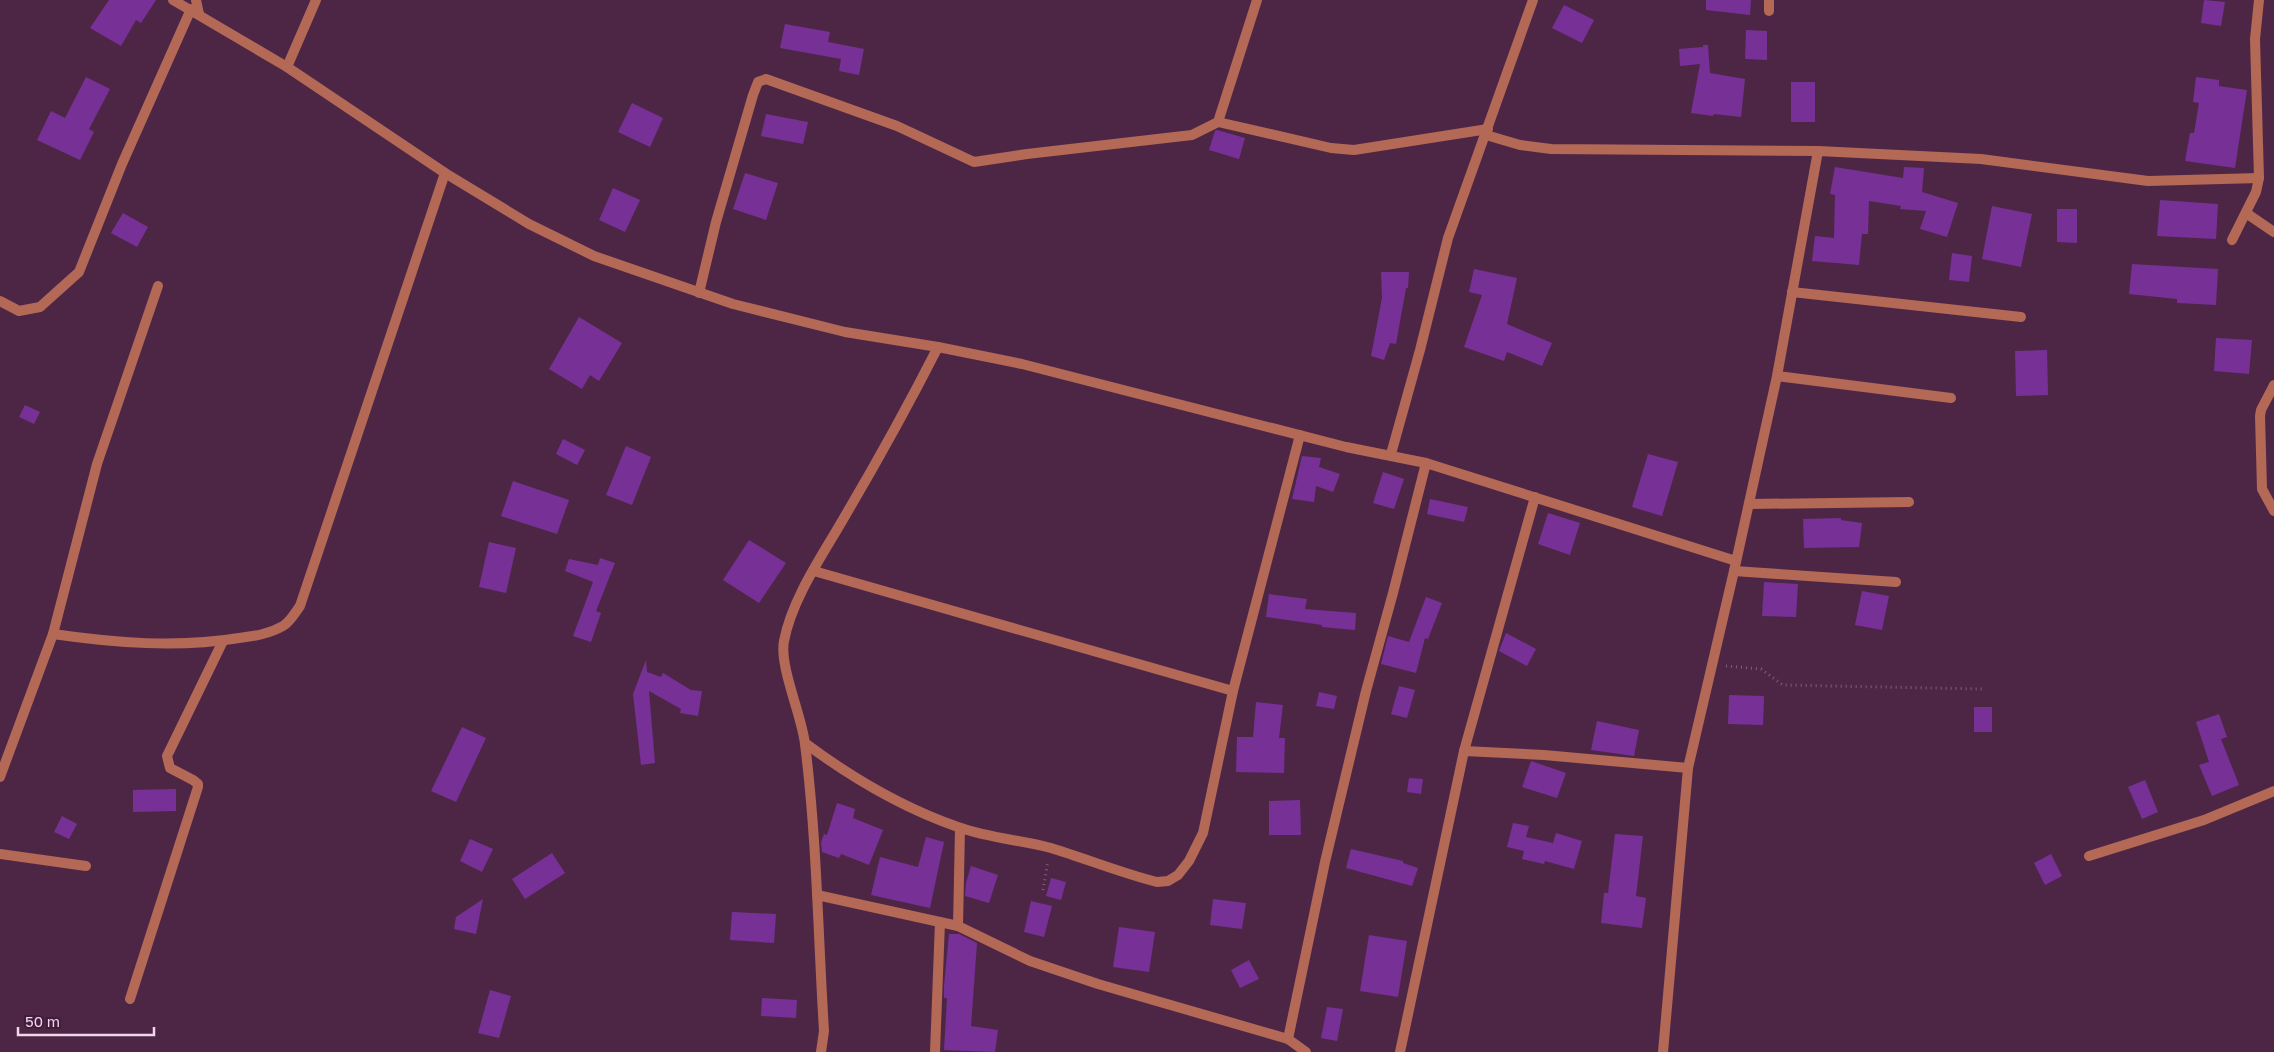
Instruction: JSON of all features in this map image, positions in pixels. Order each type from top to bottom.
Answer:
[{"type":"street","points":[[173,0],[196,8],[288,67],[445,173],[529,224],[594,256],[699,293],[845,332],[938,347],[1031,366],[1346,447],[1391,454],[1426,463],[1535,497],[1735,566],[1896,582]]},
{"type":"street","points":[[288,67],[316,0]]},
{"type":"street","points":[[1218,122],[1257,0]]},
{"type":"street","points":[[1391,454],[1420,350],[1448,238],[1533,0]]},
{"type":"street","points":[[1769,0],[1769,12]]},
{"type":"street","points":[[2232,240],[2256,192],[2259,178],[2255,48],[2259,0]]},
{"type":"street","points":[[0,301],[19,311],[40,307],[79,272],[122,164],[196,8]]},
{"type":"street","points":[[699,293],[716,222],[753,94],[758,82],[766,79],[897,126],[974,162],[1192,135],[1218,122],[1331,148],[1354,150],[1487,132],[1520,145],[1551,149],[1818,151],[1981,159],[2148,181],[2259,178]]},
{"type":"street","points":[[1663,1052],[1688,768],[1777,376],[1818,151]]},
{"type":"street","points":[[53,634],[102,641],[178,644],[223,641],[267,634],[285,625],[300,606],[445,173]]},
{"type":"street","points":[[2246,213],[2274,232]]},
{"type":"street","points":[[0,777],[53,634],[97,464],[158,286]]},
{"type":"street","points":[[1792,292],[2021,318]]},
{"type":"street","points":[[821,1052],[824,1031],[817,896],[805,743],[787,674],[783,644],[789,619],[814,571],[899,424],[938,347]]},
{"type":"street","points":[[1777,376],[1951,398]]},
{"type":"street","points":[[2274,385],[2261,410],[2260,416],[2262,489],[2274,511]]},
{"type":"street","points":[[805,743],[838,767],[870,786],[920,811],[960,828],[1051,848],[1157,882],[1168,881],[1178,875],[1189,861],[1203,832],[1233,691],[1300,435]]},
{"type":"street","points":[[1288,1039],[1325,862],[1359,719],[1426,463]]},
{"type":"street","points":[[1400,1052],[1464,751],[1535,497]]},
{"type":"street","points":[[1749,504],[1909,502]]},
{"type":"street","points":[[814,571],[1233,691]]},
{"type":"street","points":[[130,999],[198,787],[194,780],[170,768],[168,756],[223,641]]},
{"type":"street","points":[[1464,751],[1544,755],[1688,768]]},
{"type":"street","points":[[2089,856],[2204,820],[2274,791]]},
{"type":"street","points":[[958,926],[960,828]]},
{"type":"street","points":[[0,854],[86,866]]},
{"type":"street","points":[[817,896],[958,926],[1030,961],[1098,984],[1288,1039],[1306,1052]]},
{"type":"street","points":[[935,1052],[940,922]]},
{"type":"path","points":[[1712,665],[1761,669],[1783,685],[1982,689]]},
{"type":"path","points":[[1043,890],[1051,848]]},
{"type":"building","points":[[109,0],[156,0],[141,23],[136,20],[121,46],[90,28]]},
{"type":"building","points":[[1706,0],[1751,0],[1750,15],[1706,10]]},
{"type":"building","points":[[2204,0],[2225,2],[2221,26],[2201,23]]},
{"type":"building","points":[[1564,5],[1594,20],[1582,43],[1552,28]]},
{"type":"building","points":[[785,24],[830,32],[828,42],[864,49],[859,75],[839,71],[841,59],[780,48]]},
{"type":"building","points":[[1746,30],[1767,31],[1767,60],[1745,59]]},
{"type":"building","points":[[1703,45],[1708,45],[1710,73],[1745,79],[1741,117],[1691,113],[1700,64],[1680,66],[1679,49],[1703,47]]},
{"type":"building","points":[[86,77],[110,89],[89,129],[94,132],[80,160],[37,140],[51,111],[65,118]]},
{"type":"building","points":[[2196,77],[2219,80],[2219,86],[2247,90],[2235,168],[2185,161],[2190,133],[2194,133],[2199,103],[2193,102]]},
{"type":"building","points":[[1791,82],[1815,82],[1815,122],[1791,122]]},
{"type":"building","points":[[632,103],[663,118],[650,147],[618,132]]},
{"type":"building","points":[[766,114],[808,122],[803,144],[761,136]]},
{"type":"building","points":[[1217,130],[1245,138],[1239,159],[1209,150]]},
{"type":"building","points":[[1835,167],[1903,178],[1904,167],[1924,168],[1922,192],[1958,203],[1947,237],[1920,229],[1926,211],[1900,209],[1901,206],[1869,201],[1868,234],[1862,234],[1859,265],[1812,261],[1815,236],[1834,238],[1835,195],[1830,194]]},
{"type":"building","points":[[745,173],[778,183],[766,220],[733,209]]},
{"type":"building","points":[[613,188],[640,200],[625,232],[599,220]]},
{"type":"building","points":[[2160,200],[2218,204],[2216,239],[2157,236]]},
{"type":"building","points":[[1992,206],[2032,214],[2021,267],[1982,259]]},
{"type":"building","points":[[2057,209],[2077,209],[2077,243],[2057,242]]},
{"type":"building","points":[[123,213],[148,227],[137,247],[111,233]]},
{"type":"building","points":[[1952,253],[1972,256],[1969,282],[1949,280]]},
{"type":"building","points":[[2132,264],[2218,269],[2216,305],[2177,303],[2177,299],[2129,294]]},
{"type":"building","points":[[1474,269],[1517,278],[1507,324],[1552,343],[1542,366],[1507,352],[1504,361],[1464,347],[1482,295],[1469,292]]},
{"type":"building","points":[[1381,272],[1409,272],[1408,288],[1406,288],[1396,344],[1390,343],[1384,360],[1371,356],[1382,298]]},
{"type":"building","points":[[579,317],[622,343],[599,381],[590,375],[582,389],[549,369]]},
{"type":"building","points":[[2216,338],[2252,340],[2249,374],[2214,371]]},
{"type":"building","points":[[2047,350],[2048,395],[2016,396],[2015,351]]},
{"type":"building","points":[[25,405],[40,412],[34,424],[19,417]]},
{"type":"building","points":[[563,439],[585,450],[577,465],[556,454]]},
{"type":"building","points":[[626,446],[651,457],[632,505],[606,495]]},
{"type":"building","points":[[1648,454],[1678,462],[1662,516],[1632,507]]},
{"type":"building","points":[[1302,456],[1321,458],[1319,467],[1340,474],[1333,492],[1316,486],[1314,502],[1292,499]]},
{"type":"building","points":[[1383,472],[1404,479],[1394,509],[1373,503]]},
{"type":"building","points":[[513,481],[569,500],[557,534],[501,516]]},
{"type":"building","points":[[1430,499],[1468,507],[1464,522],[1427,514]]},
{"type":"building","points":[[1548,513],[1580,523],[1570,555],[1538,544]]},
{"type":"building","points":[[1841,518],[1841,520],[1862,523],[1859,547],[1804,548],[1803,519]]},
{"type":"building","points":[[749,540],[786,563],[759,603],[723,580]]},
{"type":"building","points":[[489,542],[516,548],[506,593],[479,587]]},
{"type":"building","points":[[600,558],[615,563],[596,611],[601,613],[591,642],[573,636],[593,582],[565,571],[569,559],[598,565]]},
{"type":"building","points":[[1764,582],[1798,584],[1796,617],[1762,616]]},
{"type":"building","points":[[1862,591],[1889,596],[1882,630],[1855,625]]},
{"type":"building","points":[[1269,594],[1307,599],[1305,609],[1356,613],[1355,630],[1322,627],[1322,625],[1266,617]]},
{"type":"building","points":[[1426,597],[1442,603],[1428,639],[1425,638],[1416,673],[1381,664],[1388,636],[1409,642]]},
{"type":"building","points":[[1506,633],[1536,649],[1527,666],[1499,651]]},
{"type":"building","points":[[646,660],[647,672],[661,677],[663,673],[691,690],[702,691],[698,716],[680,713],[681,709],[649,691],[655,763],[641,765],[633,694]]},
{"type":"building","points":[[1399,686],[1415,690],[1407,718],[1391,714]]},
{"type":"building","points":[[1319,692],[1337,696],[1334,709],[1316,706]]},
{"type":"building","points":[[1729,695],[1764,696],[1763,725],[1728,724]]},
{"type":"building","points":[[1256,702],[1283,705],[1279,738],[1285,738],[1284,773],[1236,772],[1237,737],[1253,737]]},
{"type":"building","points":[[1974,707],[1992,707],[1992,732],[1974,732]]},
{"type":"building","points":[[2219,714],[2227,737],[2221,739],[2239,785],[2212,796],[2199,765],[2209,762],[2196,722]]},
{"type":"building","points":[[1597,721],[1639,730],[1634,756],[1591,750]]},
{"type":"building","points":[[462,727],[486,738],[456,802],[431,791]]},
{"type":"building","points":[[1531,761],[1566,773],[1557,798],[1522,787]]},
{"type":"building","points":[[1409,778],[1423,779],[1421,794],[1407,792]]},
{"type":"building","points":[[2145,780],[2158,812],[2142,819],[2128,787]]},
{"type":"building","points":[[176,789],[176,811],[133,812],[133,790]]},
{"type":"building","points":[[1300,800],[1301,835],[1269,835],[1269,801]]},
{"type":"building","points":[[837,803],[855,809],[853,818],[883,830],[869,865],[841,854],[839,858],[822,852],[821,842],[824,834],[827,835]]},
{"type":"building","points":[[62,816],[77,824],[69,839],[54,832]]},
{"type":"building","points":[[1513,823],[1529,826],[1526,837],[1553,843],[1556,833],[1582,841],[1574,869],[1545,861],[1544,864],[1522,859],[1524,851],[1507,847]]},
{"type":"building","points":[[1615,834],[1643,836],[1636,896],[1646,898],[1642,928],[1601,923],[1604,893],[1608,893]]},
{"type":"building","points":[[926,837],[944,842],[930,908],[871,895],[880,857],[918,867]]},
{"type":"building","points":[[470,839],[493,849],[482,872],[460,861]]},
{"type":"building","points":[[1351,849],[1403,861],[1403,863],[1418,868],[1412,886],[1346,868]]},
{"type":"building","points":[[552,853],[565,873],[525,899],[512,879]]},
{"type":"building","points":[[2051,854],[2062,876],[2045,885],[2034,863]]},
{"type":"building","points":[[971,866],[998,875],[989,903],[965,896],[966,883]]},
{"type":"building","points":[[1051,878],[1066,882],[1061,900],[1046,896]]},
{"type":"building","points":[[483,899],[476,934],[454,929],[456,917]]},
{"type":"building","points":[[1213,899],[1246,903],[1242,929],[1210,925]]},
{"type":"building","points":[[1031,901],[1052,906],[1044,937],[1024,932]]},
{"type":"building","points":[[732,912],[776,914],[774,943],[730,940]]},
{"type":"building","points":[[1119,927],[1155,932],[1149,972],[1113,967]]},
{"type":"building","points":[[949,934],[959,934],[977,943],[971,1026],[998,1030],[995,1052],[944,1050],[947,998],[944,998],[944,986]]},
{"type":"building","points":[[1369,935],[1407,941],[1398,997],[1360,991]]},
{"type":"building","points":[[1249,960],[1259,979],[1240,988],[1231,970]]},
{"type":"building","points":[[490,990],[511,996],[499,1038],[478,1033]]},
{"type":"building","points":[[762,998],[797,1000],[796,1018],[761,1016]]},
{"type":"building","points":[[1327,1007],[1343,1009],[1337,1041],[1321,1038]]}]
